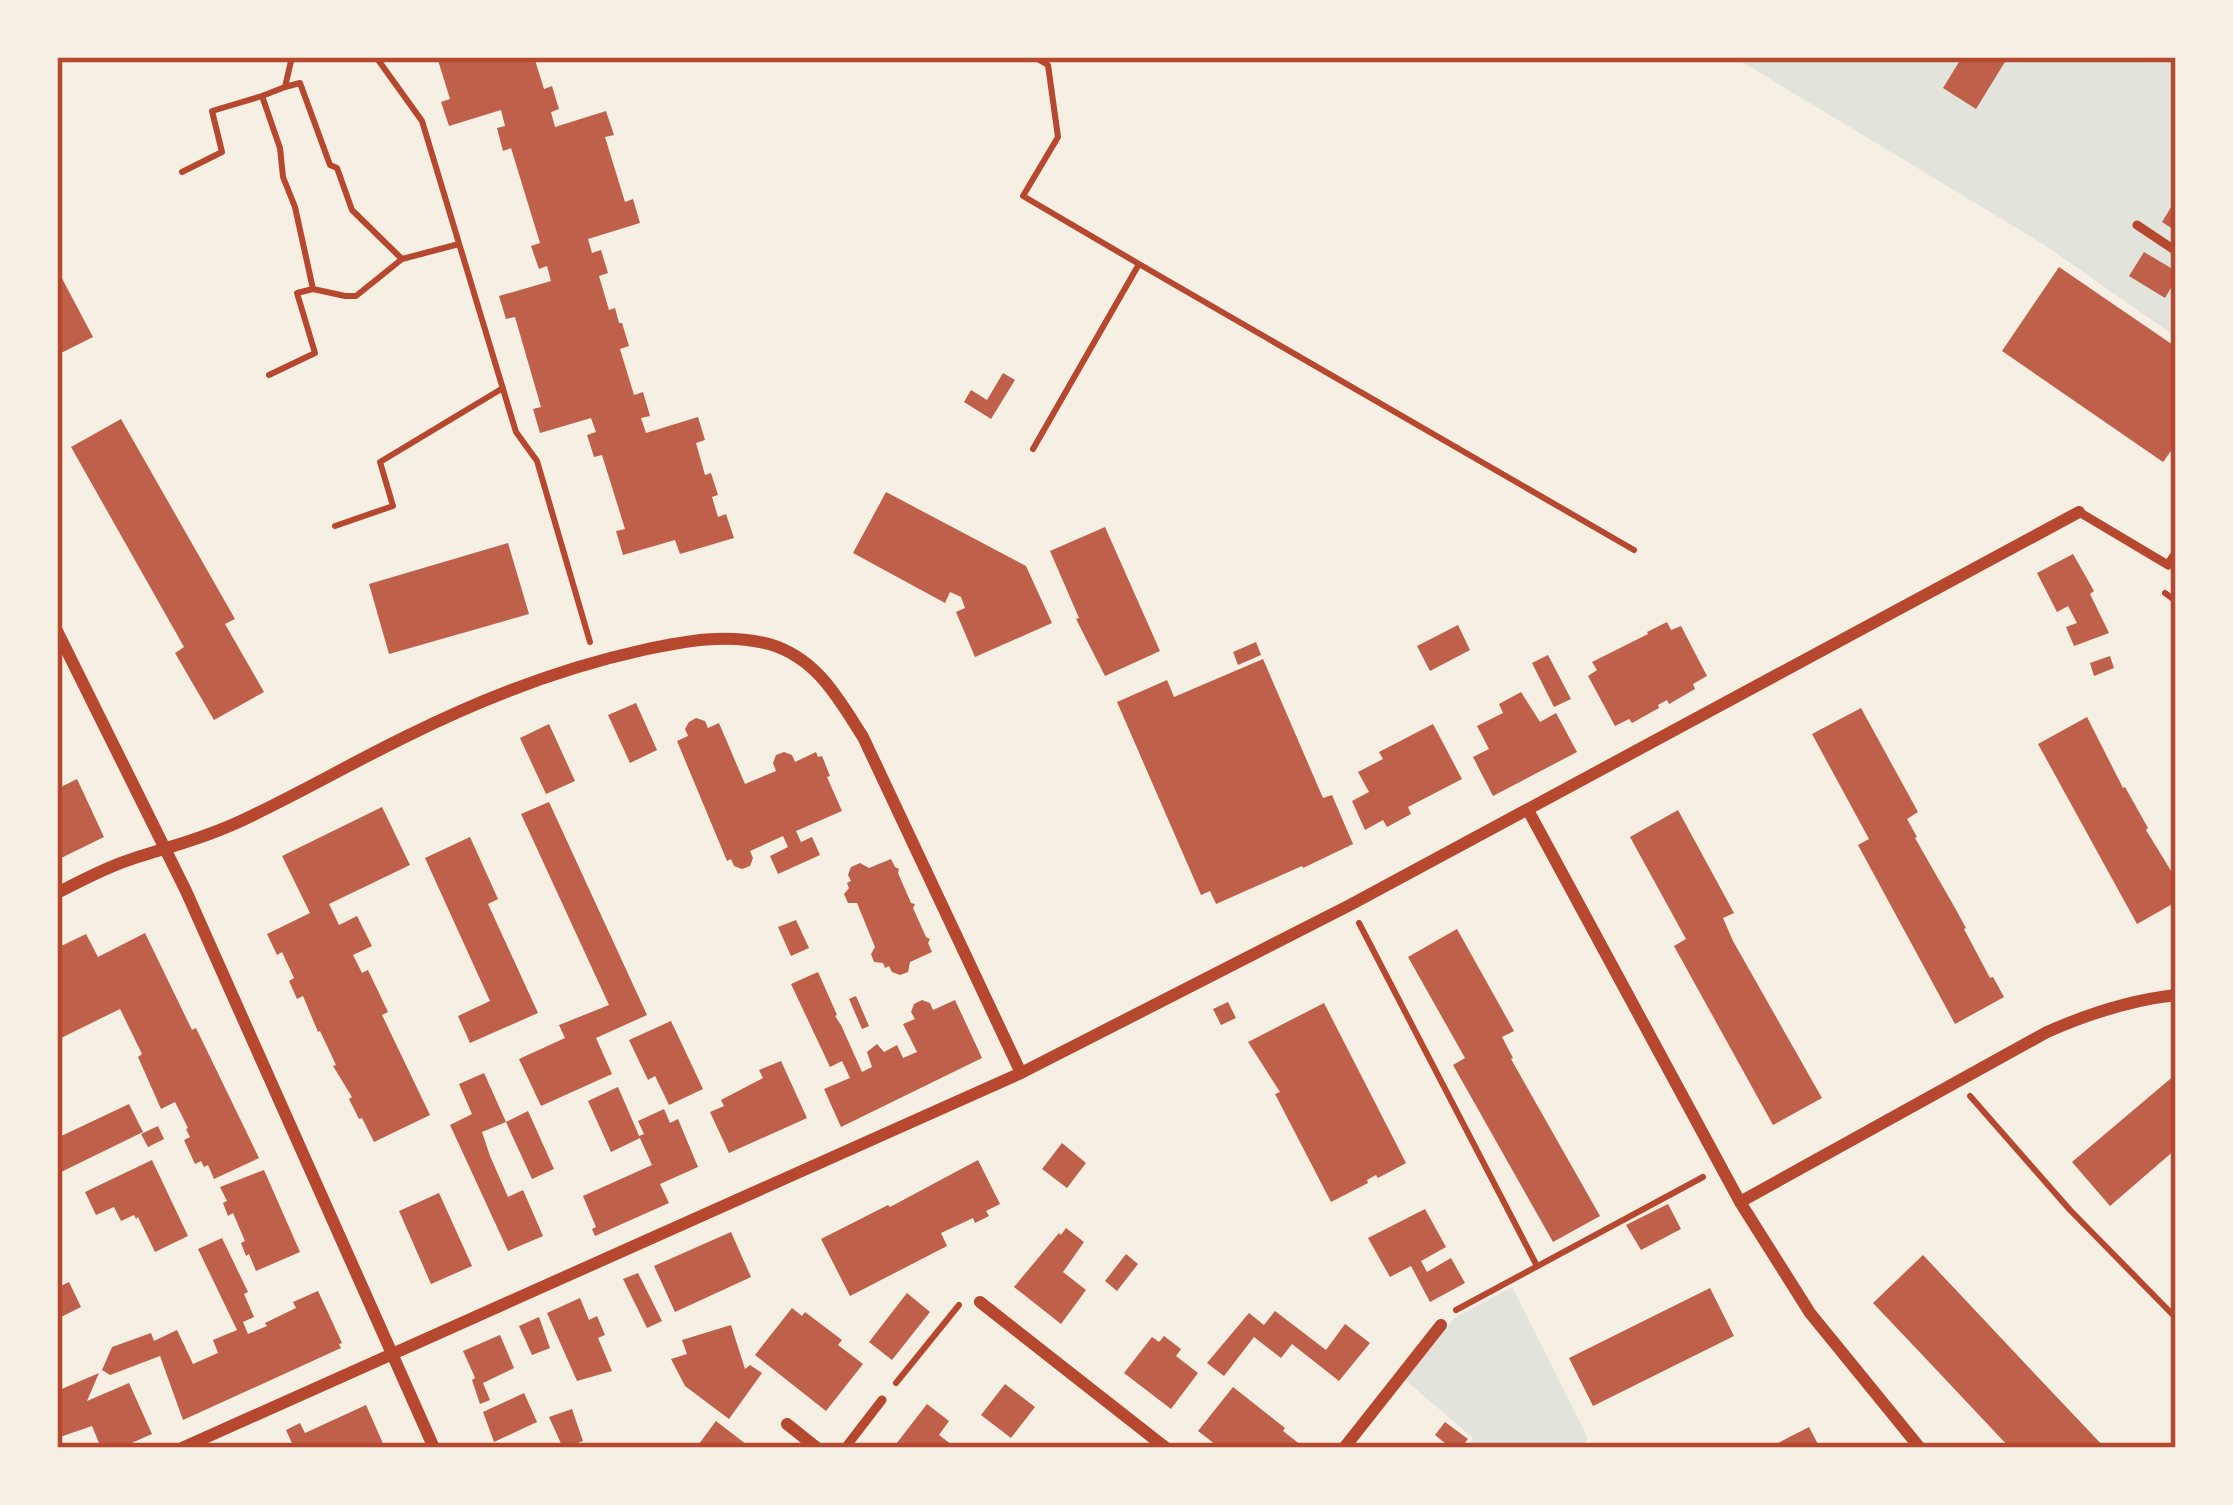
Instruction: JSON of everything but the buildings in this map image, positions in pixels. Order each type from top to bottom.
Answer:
[{"type":"street","points":[[182,1448],[1021,1073],[1349,905],[2079,512]]},
{"type":"street","points":[[57,631],[166,850],[434,1448]]},
{"type":"street","points":[[57,892],[129,860],[242,821],[445,718],[546,676],[701,639],[736,638],[771,645],[822,674],[863,737],[1021,1073]]},
{"type":"street","points":[[1528,810],[1740,1202],[1810,1313],[1920,1448]]},
{"type":"street","points":[[1740,1202],[2047,1032],[2133,1000],[2176,994]]},
{"type":"street","points":[[980,1302],[1166,1448]]},
{"type":"street","points":[[1344,1448],[1441,1325]]},
{"type":"street","points":[[787,1424],[817,1448]]},
{"type":"lane","points":[[2137,225],[2176,250]]},
{"type":"lane","points":[[2079,512],[2168,565],[2176,553]]},
{"type":"lane","points":[[845,1448],[882,1400]]},
{"type":"path","points":[[285,88],[292,57]]},
{"type":"path","points":[[376,57],[422,121],[516,432],[537,461],[596,662]]},
{"type":"path","points":[[1034,57],[1048,65],[1058,136],[1023,196],[1634,550]]},
{"type":"path","points":[[182,172],[222,152],[212,111],[300,83],[352,210],[402,259]]},
{"type":"path","points":[[262,96],[280,148],[283,177],[296,207],[314,289]]},
{"type":"path","points":[[268,375],[315,353],[297,293],[314,289],[356,296],[402,259],[459,244]]},
{"type":"path","points":[[1033,448],[1139,264]]},
{"type":"path","points":[[335,526],[393,506],[380,462],[503,388]]},
{"type":"path","points":[[2164,593],[2176,601]]},
{"type":"path","points":[[1349,905],[1538,1266]]},
{"type":"path","points":[[1957,1081],[2070,1210],[2176,1318]]},
{"type":"path","points":[[1441,1325],[1448,1315],[1721,1168]]},
{"type":"path","points":[[882,1400],[959,1305],[980,1302]]},
{"type":"shaded area","points":[[1734,57],[2176,57],[2176,337],[2043,244]]},
{"type":"shaded area","points":[[1512,1287],[1588,1438],[1580,1448],[1466,1448],[1473,1438],[1405,1380],[1454,1318]]}]
